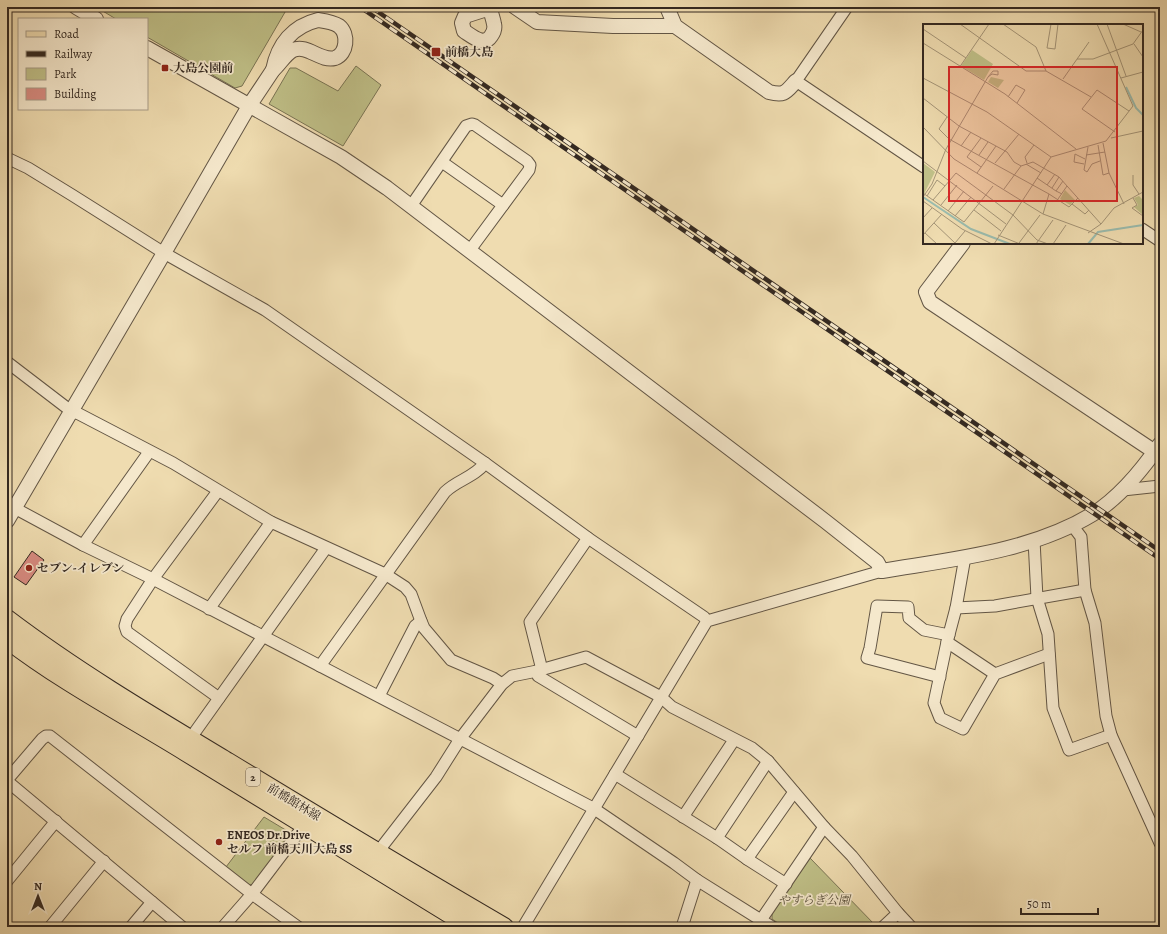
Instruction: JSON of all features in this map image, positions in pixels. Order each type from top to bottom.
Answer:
[{"type":"main road","name":"前橋館林線","points":[[7,619],[91,677],[190,739],[378,853],[504,927]]},
{"type":"main road","name":"前橋館林線","points":[[7,639],[71,684],[305,824],[471,927]]},
{"type":"street","points":[[76,7],[94,18]]},
{"type":"street","points":[[515,7],[537,22],[613,26],[674,26],[769,92],[780,95],[787,91],[796,81],[847,7]]},
{"type":"street","points":[[667,7],[674,26]]},
{"type":"street","points":[[7,521],[11,506],[71,411],[249,106],[273,70],[289,52],[299,48],[327,58],[336,58],[345,44],[346,39],[344,33],[339,26],[329,22],[318,20],[307,23],[297,29],[287,39],[275,61],[273,70]]},
{"type":"street","points":[[148,49],[340,157],[388,188],[825,521],[877,562],[882,571]]},
{"type":"street","points":[[796,81],[923,166]]},
{"type":"street","points":[[411,206],[464,128],[472,124],[527,161],[530,165],[529,170],[470,250]]},
{"type":"street","points":[[7,158],[28,168],[164,253],[265,310],[485,463],[588,538],[704,617],[707,621]]},
{"type":"street","points":[[442,162],[504,205]]},
{"type":"street","points":[[1143,230],[1160,241]]},
{"type":"street","points":[[523,927],[593,808],[707,621],[882,571],[986,553],[1034,540],[1072,526],[1094,513],[1123,490],[1157,448],[930,302],[926,292],[962,244]]},
{"type":"street","points":[[7,362],[71,411],[173,463],[271,522],[385,574],[410,591],[424,628],[451,660],[493,678],[502,684]]},
{"type":"street","points":[[83,545],[149,452]]},
{"type":"street","points":[[320,666],[447,490],[479,471],[485,463]]},
{"type":"street","points":[[1123,490],[1160,486]]},
{"type":"street","points":[[218,491],[153,579],[128,619],[125,629],[219,698]]},
{"type":"street","points":[[11,506],[83,545],[153,579],[593,808],[697,880],[772,927]]},
{"type":"street","points":[[209,609],[271,522]]},
{"type":"street","points":[[1072,526],[1081,537],[1086,590],[1095,623],[1106,716],[1112,736],[1160,843]]},
{"type":"street","points":[[588,538],[530,622],[539,670],[538,676],[638,736]]},
{"type":"street","points":[[1034,540],[1038,598],[1048,634],[1053,708],[1069,750],[1112,736]]},
{"type":"street","points":[[190,739],[326,548]]},
{"type":"street","points":[[965,557],[956,608],[934,703],[940,718],[963,729],[995,674],[1049,654]]},
{"type":"street","points":[[956,608],[995,606],[1086,590]]},
{"type":"street","points":[[940,677],[867,658],[877,606],[908,607],[909,618],[924,630],[948,639],[995,674]]},
{"type":"street","points":[[379,696],[415,626],[421,621]]},
{"type":"street","points":[[378,853],[436,777],[460,739],[502,684],[512,676],[539,670],[586,656],[661,697],[672,707],[752,748],[768,761],[824,827],[852,856],[898,914],[911,927]]},
{"type":"street","points":[[182,927],[7,781],[46,736],[50,736],[252,894],[298,927]]},
{"type":"street","points":[[683,817],[734,740]]},
{"type":"street","points":[[717,838],[768,761]]},
{"type":"street","points":[[615,774],[717,838],[786,884]]},
{"type":"street","points":[[747,859],[794,792]]},
{"type":"street","points":[[7,881],[56,821]]},
{"type":"street","points":[[223,927],[252,894],[305,824]]},
{"type":"street","points":[[761,920],[824,827]]},
{"type":"street","points":[[50,927],[104,861]]},
{"type":"street","points":[[682,927],[697,880]]},
{"type":"street","points":[[131,927],[152,902]]},
{"type":"street","points":[[883,927],[898,914]]},
{"type":"green space","points":[[96,7],[288,7],[242,86],[235,88],[148,38],[148,18],[114,18]]},
{"type":"green space","points":[[356,66],[381,85],[343,146],[269,104],[290,68],[296,68],[338,91]]},
{"type":"green space","points":[[264,817],[289,832],[289,838],[255,884],[249,885],[226,867]]},
{"type":"green space","name":"やすらぎ公園","points":[[810,858],[875,925],[873,927],[784,927],[772,919],[772,913]]},
{"type":"building","name":"セブン-イレブン","points":[[32,551],[44,560],[26,585],[14,577]]},
{"type":"railway","points":[[360,7],[1160,559]]},
{"type":"railway","points":[[371,7],[1160,551]]},
{"type":"place","name":"前橋大島","points":[[436,52]]},
{"type":"place","name":"大島公園前","points":[[165,68]]},
{"type":"place","name":"セブン-イレブン","points":[[29,568]]},
{"type":"place","name":"ENEOS Dr.Drive セルフ 前橋天川大島 SS","points":[[219,842]]}]
